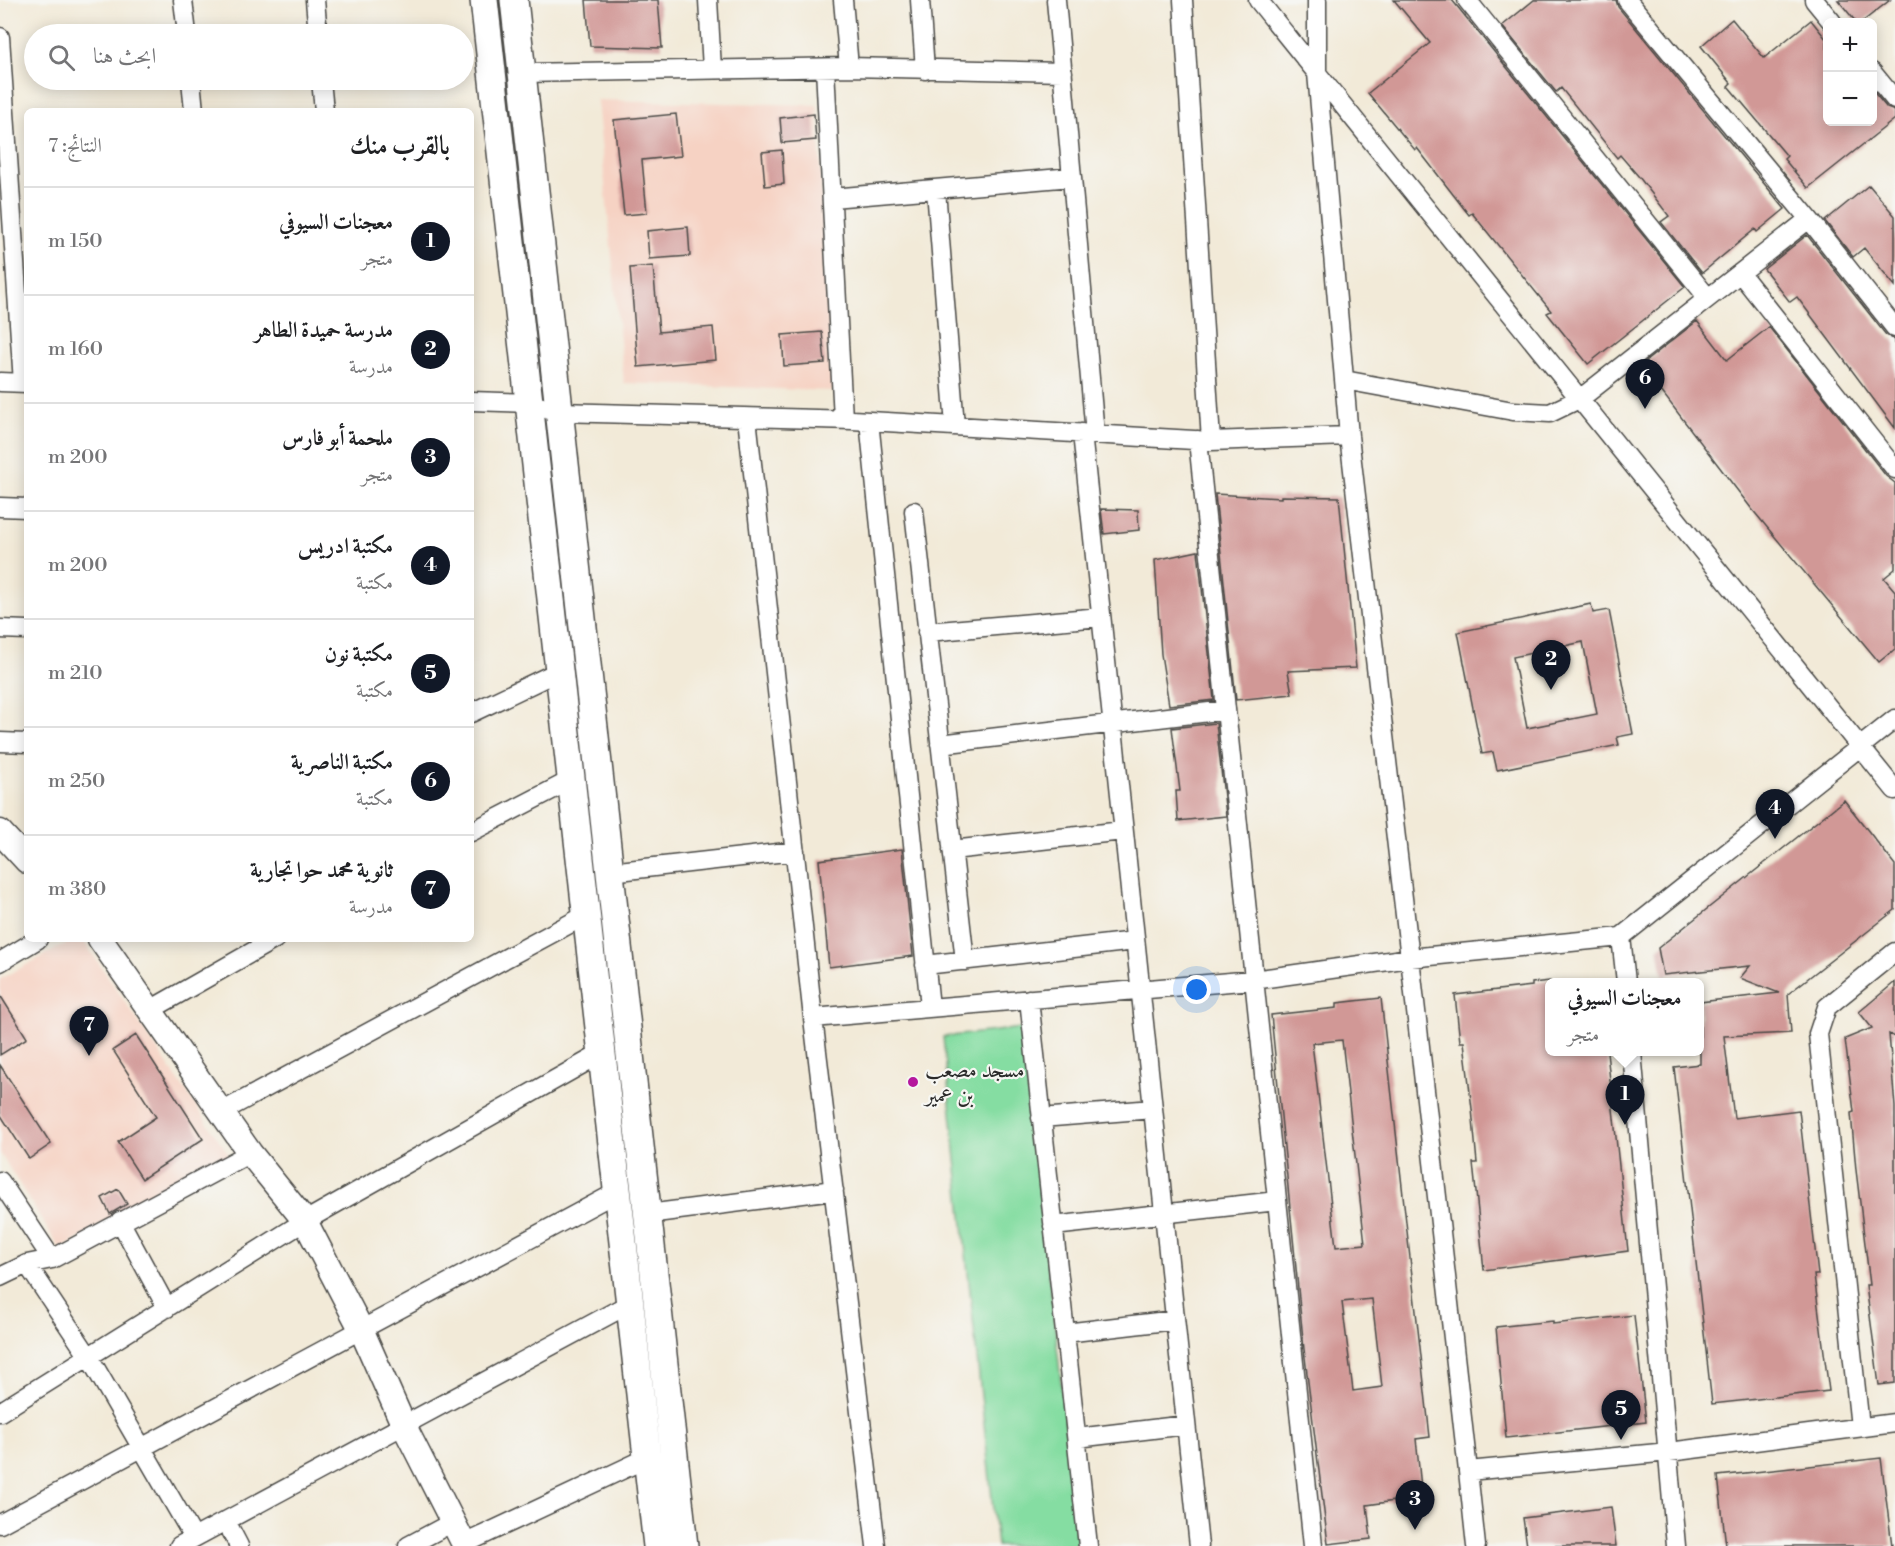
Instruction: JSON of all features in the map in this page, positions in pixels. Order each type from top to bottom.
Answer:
[{"type":"main road","points":[[484,0],[657,1546]]},
{"type":"main road","points":[[514,0],[684,1546]]},
{"type":"street","points":[[183,0],[186,24]]},
{"type":"street","points":[[315,0],[317,24]]},
{"type":"street","points":[[708,0],[712,69]]},
{"type":"street","points":[[843,0],[849,67]]},
{"type":"street","points":[[920,0],[925,70]]},
{"type":"street","points":[[1056,0],[1072,177],[1101,617],[1199,1546]]},
{"type":"street","points":[[1183,0],[1204,440],[1226,710],[1313,1546]]},
{"type":"street","points":[[1258,0],[1895,790]]},
{"type":"street","points":[[1317,0],[1317,73],[1349,436],[1476,1546]]},
{"type":"street","points":[[1467,0],[1708,298]]},
{"type":"street","points":[[1627,0],[1809,219],[1895,328]]},
{"type":"street","points":[[1814,0],[1829,18]]},
{"type":"street","points":[[0,37],[24,369]]},
{"type":"street","points":[[522,73],[849,67],[1063,72]]},
{"type":"street","points":[[825,68],[843,419]]},
{"type":"street","points":[[1877,78],[1895,100]]},
{"type":"street","points":[[192,90],[194,108]]},
{"type":"street","points":[[322,90],[324,108]]},
{"type":"street","points":[[831,198],[1072,177]]},
{"type":"street","points":[[936,190],[955,426]]},
{"type":"street","points":[[1344,380],[1513,411],[1550,413],[1581,398],[1809,219]]},
{"type":"street","points":[[1740,273],[1895,469]]},
{"type":"street","points":[[0,382],[24,383]]},
{"type":"street","points":[[474,401],[529,404],[559,412],[869,420],[1204,440],[1349,436]]},
{"type":"street","points":[[747,418],[813,1018],[876,1546]]},
{"type":"street","points":[[869,420],[930,1007]]},
{"type":"street","points":[[0,507],[24,507]]},
{"type":"street","points":[[914,511],[964,960]]},
{"type":"street","points":[[927,632],[1101,617]]},
{"type":"street","points":[[0,629],[24,630]]},
{"type":"street","points":[[474,712],[559,671]]},
{"type":"street","points":[[940,744],[1226,710]]},
{"type":"street","points":[[813,1018],[1253,980],[1410,958],[1621,937],[1895,719]]},
{"type":"street","points":[[0,742],[24,743]]},
{"type":"street","points":[[474,830],[571,780]]},
{"type":"street","points":[[952,850],[1123,831]]},
{"type":"street","points":[[0,832],[24,858]]},
{"type":"street","points":[[610,872],[795,850]]},
{"type":"street","points":[[223,1111],[586,915]]},
{"type":"street","points":[[1621,937],[1626,978]]},
{"type":"street","points":[[926,965],[1135,941]]},
{"type":"street","points":[[0,962],[33,942]]},
{"type":"street","points":[[102,942],[152,1009],[250,1152],[305,1221],[361,1329],[404,1426],[464,1545],[647,1458]]},
{"type":"street","points":[[152,1009],[270,942]]},
{"type":"street","points":[[1860,1427],[1818,1034],[1827,1007],[1895,952]]},
{"type":"street","points":[[1029,999],[1088,1546]]},
{"type":"street","points":[[0,1412],[305,1221],[602,1053]]},
{"type":"street","points":[[1632,1056],[1676,1546]]},
{"type":"street","points":[[1041,1118],[1153,1109]]},
{"type":"street","points":[[0,1277],[27,1263],[52,1259],[250,1152]]},
{"type":"street","points":[[0,1181],[52,1259]]},
{"type":"street","points":[[648,1214],[834,1190]]},
{"type":"street","points":[[0,1524],[617,1192]]},
{"type":"street","points":[[1053,1226],[1277,1201]]},
{"type":"street","points":[[120,1221],[167,1308]]},
{"type":"street","points":[[27,1263],[89,1357],[141,1448],[187,1542],[630,1304]]},
{"type":"street","points":[[1065,1333],[1175,1320]]},
{"type":"street","points":[[1468,1471],[1669,1452],[1895,1423]]},
{"type":"street","points":[[1077,1438],[1186,1425]]},
{"type":"street","points":[[226,1521],[239,1546]]},
{"type":"street","points":[[408,1546],[453,1522]]},
{"type":"shaded area","points":[[597,100],[817,105],[833,391],[624,383]]},
{"type":"shaded area","points":[[69,942],[84,942],[230,1156],[60,1249],[0,1153],[0,979]]},
{"type":"green space","points":[[1022,1028],[1079,1546],[997,1546],[943,1037]]},
{"type":"building","points":[[586,0],[658,0],[662,48],[590,46]]},
{"type":"building","points":[[1394,0],[1452,0],[1685,287],[1588,364],[1547,313],[1551,311],[1472,213],[1469,215],[1417,148],[1415,150],[1368,93],[1430,43]]},
{"type":"building","points":[[1534,0],[1616,0],[1618,7],[1785,209],[1757,232],[1755,229],[1702,273],[1661,222],[1669,216],[1639,177],[1620,155],[1617,158],[1561,88],[1556,92],[1502,26]]},
{"type":"building","points":[[1838,0],[1890,0],[1867,18],[1853,18]]},
{"type":"building","points":[[1732,19],[1764,58],[1811,20],[1823,35],[1823,126],[1877,126],[1877,96],[1887,108],[1895,111],[1895,119],[1808,188],[1784,159],[1787,156],[1728,86],[1731,83],[1701,46]]},
{"type":"building","points":[[676,114],[681,156],[642,160],[647,213],[624,215],[614,120]]},
{"type":"building","points":[[814,114],[816,140],[782,143],[780,118]]},
{"type":"building","points":[[782,150],[784,184],[765,186],[762,152]]},
{"type":"building","points":[[1869,185],[1895,216],[1895,286],[1864,248],[1853,257],[1825,221]]},
{"type":"building","points":[[688,227],[690,256],[649,259],[647,231]]},
{"type":"building","points":[[1807,235],[1886,335],[1895,340],[1895,428],[1797,297],[1790,302],[1764,269]]},
{"type":"building","points":[[653,266],[659,332],[713,327],[716,360],[638,367],[630,268]]},
{"type":"building","points":[[1697,321],[1727,360],[1769,327],[1886,476],[1895,483],[1895,569],[1884,578],[1895,591],[1895,649],[1879,662],[1751,508],[1641,365]]},
{"type":"building","points":[[822,332],[825,363],[784,366],[782,335]]},
{"type":"building","points":[[1215,494],[1281,498],[1281,496],[1339,497],[1356,668],[1288,671],[1292,694],[1236,700]]},
{"type":"building","points":[[1101,509],[1138,510],[1139,530],[1104,534]]},
{"type":"building","points":[[1198,551],[1214,700],[1169,705],[1161,654],[1155,560]]},
{"type":"building","points":[[1591,604],[1593,613],[1609,610],[1633,734],[1617,737],[1619,745],[1497,770],[1493,752],[1482,754],[1458,632]],"holes":[[[1583,642],[1597,714],[1527,728],[1513,657]]]},
{"type":"building","points":[[1216,723],[1226,816],[1178,821],[1176,791],[1180,791],[1172,728]]},
{"type":"building","points":[[1844,800],[1895,865],[1895,910],[1788,994],[1791,1033],[1724,1036],[1734,1118],[1799,1110],[1818,1275],[1814,1275],[1829,1391],[1712,1404],[1674,1067],[1700,1064],[1700,1056],[1704,1056],[1704,1002],[1779,993],[1740,978],[1750,966],[1663,975],[1658,948]]},
{"type":"building","points":[[902,849],[913,956],[829,967],[819,860]]},
{"type":"building","points":[[1545,982],[1545,1056],[1607,1056],[1628,1251],[1484,1270],[1473,1163],[1477,1163],[1472,1109],[1464,1042],[1460,1042],[1455,995],[1532,986],[1532,983]]},
{"type":"building","points":[[1895,982],[1895,1037],[1889,1034],[1895,1107],[1895,1383],[1879,1385],[1866,1285],[1870,1285],[1856,1170],[1851,1113],[1854,1112],[1845,1039],[1872,1028],[1859,1012]]},
{"type":"building","points":[[0,995],[27,1038],[0,1055]]},
{"type":"building","points":[[1381,998],[1430,1437],[1416,1439],[1422,1497],[1367,1505],[1371,1539],[1328,1544],[1304,1349],[1271,1015],[1337,1008],[1337,1003]],"holes":[[[1342,1040],[1365,1244],[1336,1247],[1312,1043]],[[1372,1299],[1382,1387],[1353,1391],[1342,1302]]]},
{"type":"building","points":[[136,1035],[203,1139],[142,1179],[118,1142],[156,1117],[113,1050]]},
{"type":"building","points":[[0,1065],[51,1144],[29,1159],[0,1114]]},
{"type":"building","points":[[118,1189],[127,1204],[110,1214],[102,1198]]},
{"type":"building","points":[[1634,1315],[1646,1422],[1506,1438],[1496,1327],[1553,1321],[1553,1324]]},
{"type":"building","points":[[1881,1458],[1892,1546],[1726,1546],[1718,1476]]},
{"type":"building","points":[[1611,1507],[1616,1546],[1527,1546],[1523,1518]]},
{"type":"place","name":"مكتبة الناصرية","points":[[1645,409]]},
{"type":"place","name":"مدرسة حميدة الطاهر","points":[[1551,690]]},
{"type":"place","name":"مكتبة ادريس","points":[[1775,839]]},
{"type":"place","name":"ثانوية محمد حوا تجارية","points":[[89,1056]]},
{"type":"place","name":"مسجد مصعب بن عمير","points":[[913,1082]]},
{"type":"place","name":"معجنات السيوفي","points":[[1625,1125]]},
{"type":"place","name":"مكتبة نون","points":[[1621,1440]]},
{"type":"place","name":"ملحمة أبو فارس","points":[[1415,1530]]}]
